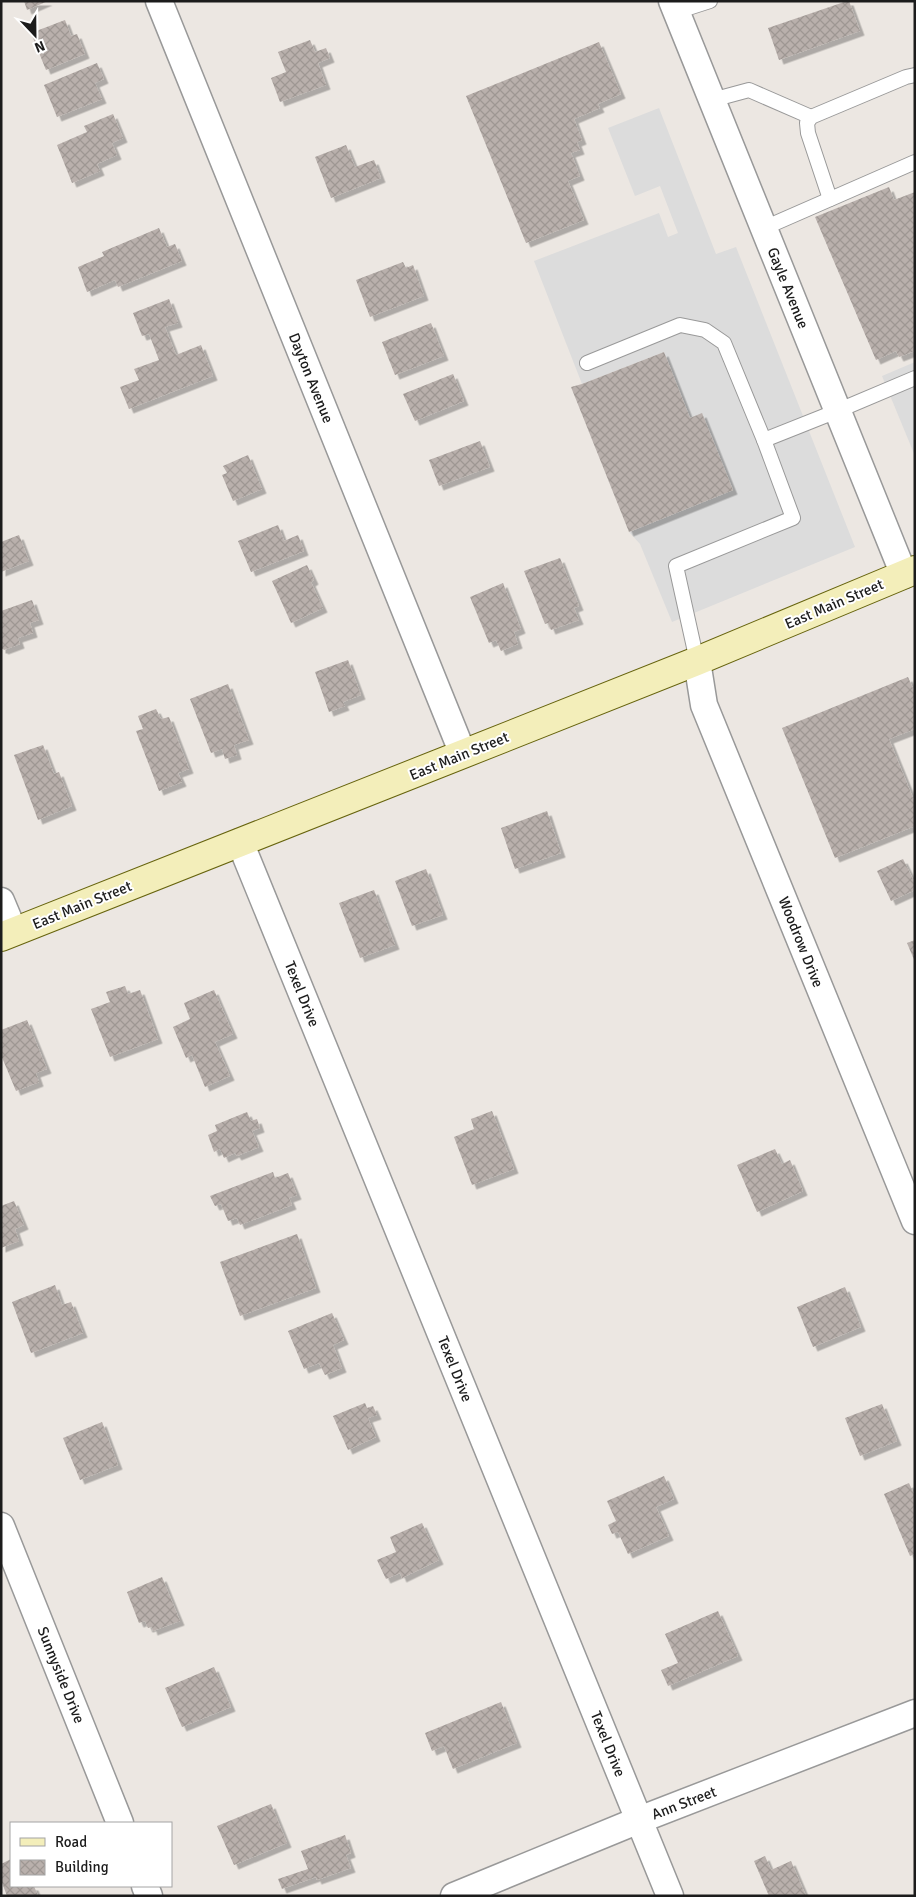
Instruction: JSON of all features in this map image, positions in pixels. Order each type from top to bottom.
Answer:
[{"type":"street","name":"Dayton Avenue","points":[[159,1],[464,754]]},
{"type":"street","name":"Gayle Avenue","points":[[674,6],[837,411],[909,572]]},
{"type":"street","name":"East Main Street","points":[[8,934],[464,754],[909,572]]},
{"type":"street","name":"Woodrow Drive","points":[[697,660],[704,705],[915,1221]]},
{"type":"street","name":"Texel Drive","points":[[240,842],[670,1896]]},
{"type":"street","points":[[1,901],[8,934]]},
{"type":"street","name":"Sunnyside Drive","points":[[1,1526],[120,1822]]},
{"type":"street","name":"Ann Street","points":[[454,1896],[639,1820],[915,1713]]},
{"type":"lane","points":[[674,6],[710,1]]},
{"type":"lane","points":[[830,199],[808,133],[807,123],[811,117],[906,77],[915,75]]},
{"type":"lane","points":[[712,100],[749,90],[811,117]]},
{"type":"lane","points":[[764,228],[915,162]]},
{"type":"lane","points":[[587,363],[680,325],[705,330],[724,343],[794,518],[676,566],[697,660]]},
{"type":"lane","points":[[764,440],[915,378]]},
{"type":"shaded area","points":[[659,108],[716,254],[736,247],[855,547],[672,622],[640,544],[629,532],[733,490],[702,414],[690,418],[664,352],[582,384],[534,261],[659,213],[668,237],[678,233],[660,186],[635,196],[608,128]]},
{"type":"shaded area","points":[[915,362],[915,456],[882,376]]},
{"type":"building","points":[[24,1],[48,1],[27,10]]},
{"type":"building","points":[[849,1],[860,31],[779,60],[768,28]]},
{"type":"building","points":[[65,20],[71,36],[77,34],[85,54],[46,70],[31,33]]},
{"type":"building","points":[[310,40],[315,52],[326,48],[330,58],[318,63],[326,85],[280,102],[271,78],[286,72],[278,52]]},
{"type":"building","points":[[599,42],[621,94],[598,104],[600,108],[574,119],[582,140],[577,142],[580,150],[571,153],[580,176],[568,181],[584,220],[526,243],[466,96]]},
{"type":"building","points":[[97,63],[104,79],[95,83],[102,99],[57,117],[44,85]]},
{"type":"building","points":[[113,114],[123,138],[112,143],[117,155],[97,164],[100,171],[72,183],[57,145],[87,132],[84,126]]},
{"type":"building","points":[[346,145],[355,167],[374,160],[381,178],[331,198],[315,157]]},
{"type":"building","points":[[889,187],[894,200],[915,192],[915,351],[899,357],[896,351],[876,360],[815,217]]},
{"type":"building","points":[[159,228],[167,247],[175,244],[182,261],[118,287],[115,280],[87,292],[78,267],[104,256],[102,252]]},
{"type":"building","points":[[403,262],[406,268],[413,265],[424,296],[370,317],[356,280]]},
{"type":"building","points":[[169,299],[178,323],[165,327],[176,355],[201,345],[213,376],[129,409],[120,387],[139,380],[134,369],[159,360],[149,334],[142,336],[133,313]]},
{"type":"building","points":[[431,323],[444,356],[395,375],[382,342]]},
{"type":"building","points":[[664,352],[690,418],[702,413],[733,490],[629,532],[571,387]]},
{"type":"building","points":[[453,374],[464,401],[415,421],[403,394]]},
{"type":"building","points":[[480,441],[490,467],[439,486],[429,460]]},
{"type":"building","points":[[248,455],[262,489],[233,501],[222,475],[227,473],[223,466]]},
{"type":"building","points":[[278,525],[284,541],[298,535],[304,551],[251,572],[238,541]]},
{"type":"building","points":[[19,535],[29,561],[1,572],[1,542]]},
{"type":"building","points":[[560,558],[579,606],[574,608],[579,620],[551,630],[548,623],[545,624],[524,571]]},
{"type":"building","points":[[307,565],[314,580],[311,582],[323,608],[291,623],[272,581]]},
{"type":"building","points":[[503,583],[521,629],[514,632],[518,644],[501,651],[496,640],[489,643],[470,597]]},
{"type":"building","points":[[32,600],[39,620],[30,623],[33,633],[18,638],[20,644],[4,650],[1,649],[1,611]]},
{"type":"building","points":[[348,660],[361,695],[343,702],[345,706],[329,712],[315,672]]},
{"type":"building","points":[[908,677],[915,693],[915,729],[889,739],[915,803],[915,826],[835,858],[782,728]]},
{"type":"building","points":[[228,684],[249,740],[234,745],[237,755],[225,759],[222,749],[211,753],[190,699]]},
{"type":"building","points":[[156,709],[161,719],[169,717],[189,769],[178,773],[182,782],[159,791],[136,731],[143,729],[138,716]]},
{"type":"building","points":[[43,745],[54,774],[59,772],[72,806],[38,820],[14,755]]},
{"type":"building","points":[[547,811],[561,853],[515,869],[501,828]]},
{"type":"building","points":[[903,859],[915,883],[915,890],[891,901],[877,871]]},
{"type":"building","points":[[426,869],[443,915],[412,926],[395,881]]},
{"type":"building","points":[[374,890],[395,945],[360,958],[339,903]]},
{"type":"building","points":[[915,940],[915,962],[907,943]]},
{"type":"building","points":[[125,986],[128,994],[140,990],[158,1039],[110,1057],[91,1009],[110,1002],[106,992]]},
{"type":"building","points":[[214,990],[233,1034],[215,1042],[230,1076],[205,1087],[192,1055],[186,1058],[173,1027],[190,1019],[184,1003]]},
{"type":"building","points":[[27,1020],[47,1069],[36,1073],[39,1082],[16,1091],[1,1055],[1,1030]]},
{"type":"building","points":[[492,1111],[514,1169],[472,1185],[454,1137],[474,1129],[471,1119]]},
{"type":"building","points":[[247,1112],[251,1121],[257,1119],[260,1128],[252,1131],[259,1147],[237,1156],[235,1153],[224,1158],[220,1149],[214,1152],[208,1135],[217,1131],[215,1125]]},
{"type":"building","points":[[775,1149],[782,1164],[790,1160],[803,1191],[757,1212],[737,1165]]},
{"type":"building","points":[[273,1172],[275,1178],[288,1173],[297,1195],[289,1198],[292,1205],[240,1225],[237,1218],[228,1221],[221,1204],[215,1206],[210,1196]]},
{"type":"building","points":[[14,1201],[24,1225],[15,1229],[19,1241],[1,1248],[1,1206]]},
{"type":"building","points":[[297,1234],[316,1288],[240,1316],[220,1262]]},
{"type":"building","points":[[55,1285],[62,1305],[71,1302],[83,1333],[31,1353],[12,1302]]},
{"type":"building","points":[[845,1287],[861,1327],[813,1347],[797,1307]]},
{"type":"building","points":[[332,1313],[344,1340],[333,1345],[342,1368],[325,1375],[319,1363],[304,1369],[288,1331]]},
{"type":"building","points":[[365,1403],[367,1408],[373,1406],[377,1415],[368,1418],[376,1437],[348,1450],[333,1416]]},
{"type":"building","points":[[882,1404],[897,1441],[860,1456],[845,1418]]},
{"type":"building","points":[[102,1422],[118,1465],[80,1480],[63,1438]]},
{"type":"building","points":[[664,1476],[674,1499],[656,1507],[669,1536],[628,1554],[618,1532],[612,1534],[608,1525],[616,1521],[607,1501]]},
{"type":"building","points":[[909,1483],[915,1496],[915,1554],[910,1556],[884,1494]]},
{"type":"building","points":[[422,1523],[439,1560],[402,1578],[400,1573],[386,1579],[377,1560],[396,1552],[390,1537]]},
{"type":"building","points":[[162,1577],[180,1621],[153,1631],[152,1627],[148,1628],[145,1621],[139,1623],[127,1592]]},
{"type":"building","points":[[718,1611],[738,1656],[668,1686],[661,1670],[678,1663],[665,1634]]},
{"type":"building","points":[[214,1667],[231,1707],[182,1727],[165,1688]]},
{"type":"building","points":[[501,1702],[517,1743],[453,1769],[444,1746],[432,1751],[425,1733]]},
{"type":"building","points":[[271,1804],[287,1843],[234,1865],[217,1826]]},
{"type":"building","points":[[345,1835],[351,1853],[346,1855],[351,1868],[317,1880],[316,1877],[282,1889],[278,1879],[308,1869],[301,1851]]},
{"type":"building","points":[[765,1856],[771,1870],[791,1861],[806,1896],[769,1896],[754,1861]]},
{"type":"building","points":[[10,1860],[10,1887],[34,1887],[38,1896],[7,1896],[1,1880],[1,1864]]}]
